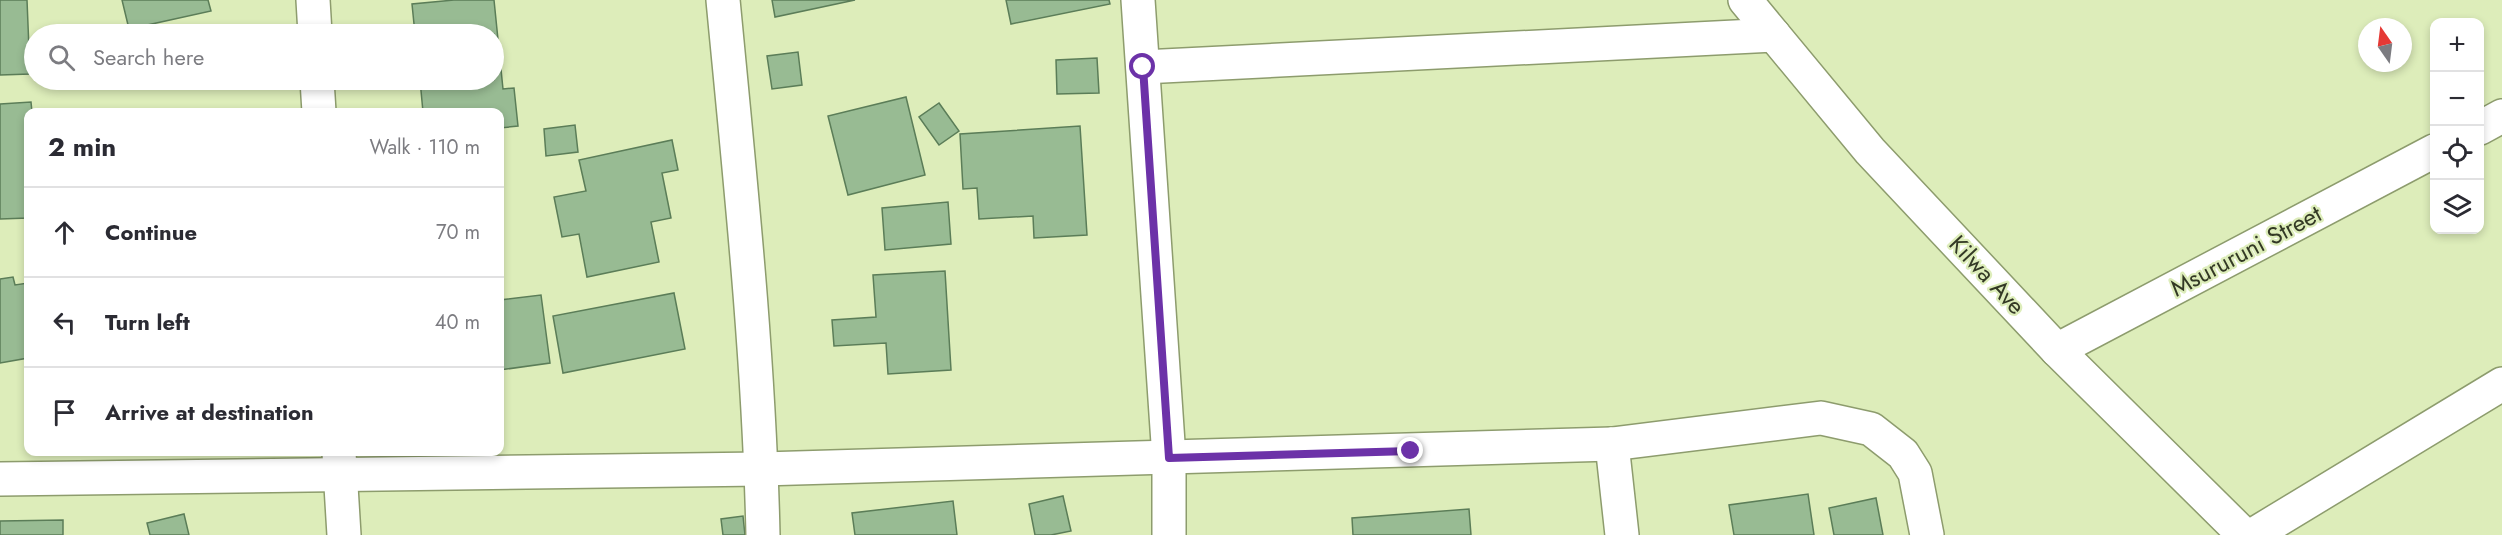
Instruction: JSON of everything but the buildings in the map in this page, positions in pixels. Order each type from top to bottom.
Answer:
[{"type":"street","points":[[312,0],[314,24]]},
{"type":"street","points":[[723,0],[740,168],[762,469],[763,535]]},
{"type":"street","points":[[1138,0],[1169,458],[1169,535]]},
{"type":"street","name":"Kilwa Ave","points":[[1745,0],[1870,151],[2057,350],[2244,535]]},
{"type":"street","points":[[1143,67],[1773,35]]},
{"type":"street","points":[[318,90],[319,108]]},
{"type":"street","points":[[2484,126],[2502,116]]},
{"type":"street","name":"Msururuni Street","points":[[2057,350],[2430,154]]},
{"type":"street","points":[[2253,535],[2502,384]]},
{"type":"street","points":[[0,479],[339,462],[762,469],[1612,444],[1821,418],[1870,429],[1903,454],[1915,473],[1927,535]]},
{"type":"street","points":[[1612,444],[1622,535]]},
{"type":"street","points":[[339,462],[344,535]]},
{"type":"route","points":[[1143,67],[1169,458],[1411,451]]}]
